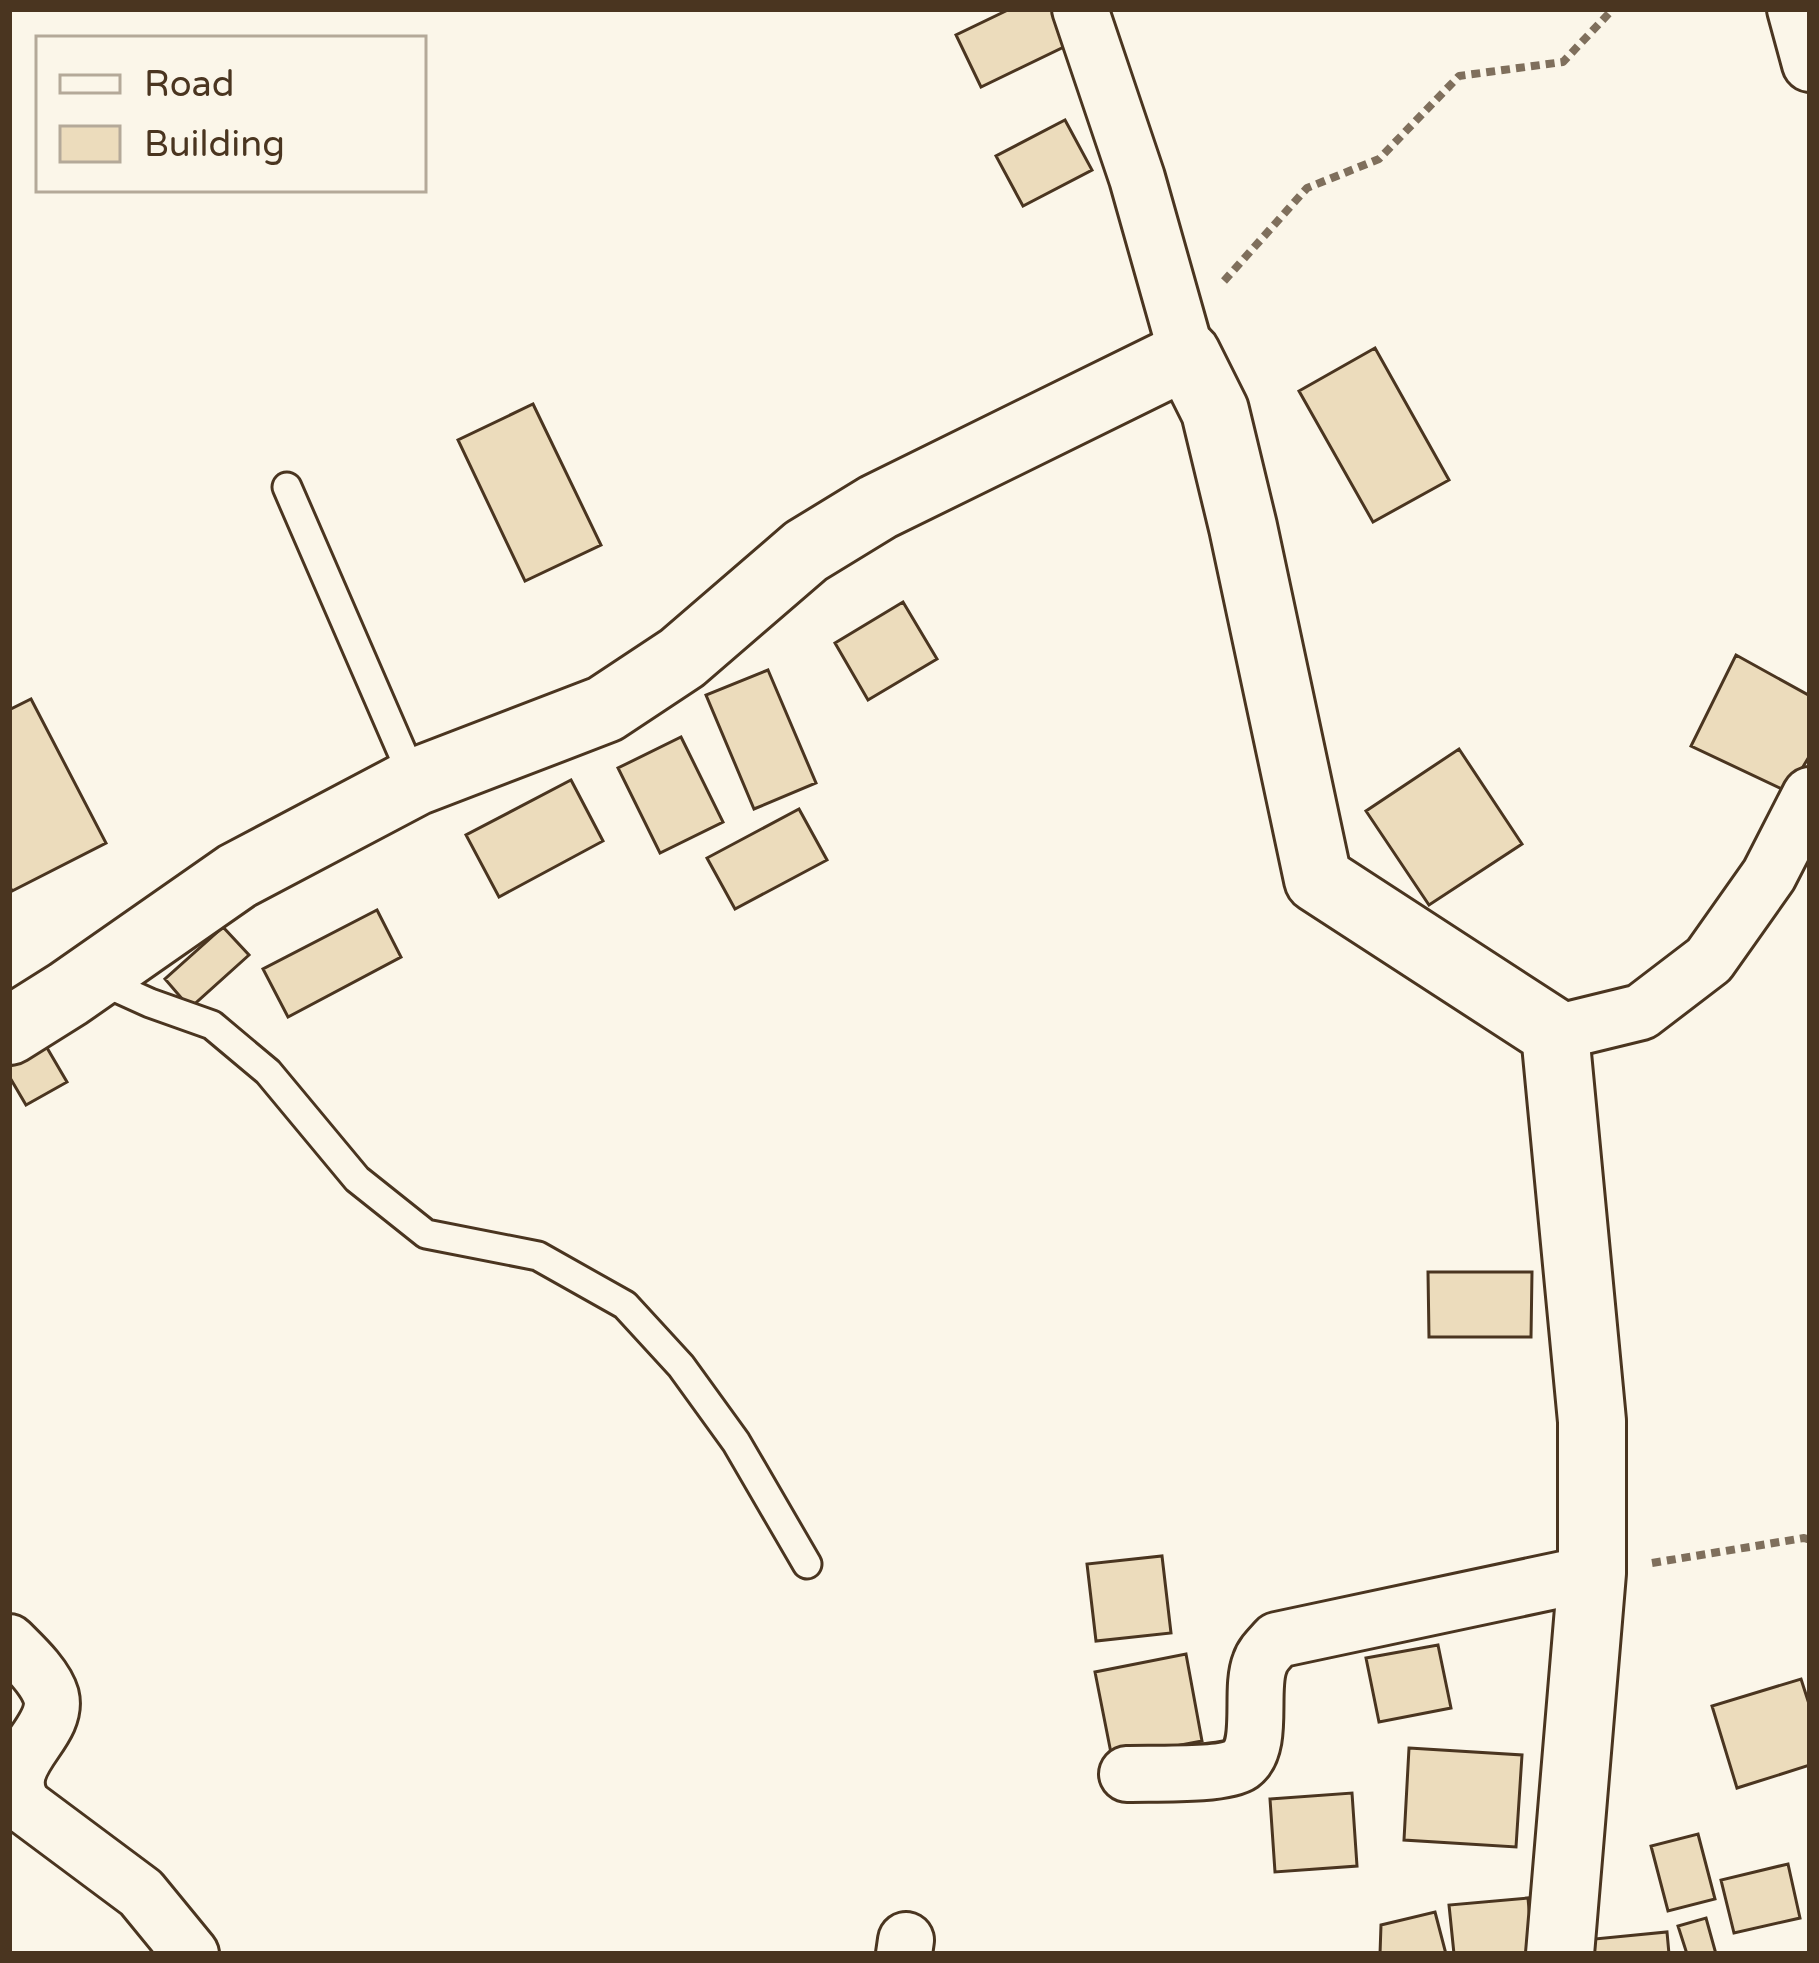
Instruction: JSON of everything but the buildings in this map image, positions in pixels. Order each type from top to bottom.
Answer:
[{"type":"street","points":[[1080,9],[1137,178],[1179,325],[1214,411],[1318,879],[1555,1033],[1641,1012],[1709,960],[1769,875],[1810,794]]},
{"type":"street","points":[[1795,9],[1810,64]]},
{"type":"street","points":[[9,1031],[237,876],[415,782],[605,709],[682,658],[806,551],[1179,325]]},
{"type":"street","points":[[1555,1033],[1592,1421],[1592,1573],[1560,1954]]},
{"type":"street","points":[[1127,1774],[1219,1771],[1241,1764],[1253,1748],[1261,1659],[1277,1640],[1592,1573]]},
{"type":"street","points":[[9,1642],[50,1693],[52,1711],[20,1767],[16,1784],[23,1805],[141,1893],[191,1954]]},
{"type":"lane","points":[[286,488],[415,782]]},
{"type":"lane","points":[[93,977],[150,1004],[212,1025],[268,1072],[357,1179],[426,1234],[538,1256],[625,1305],[681,1366],[736,1442],[807,1564]]},
{"type":"path","points":[[1179,325],[1307,188],[1379,159],[1459,76],[1563,62],[1613,9]]},
{"type":"path","points":[[1592,1573],[1810,1540]]}]
